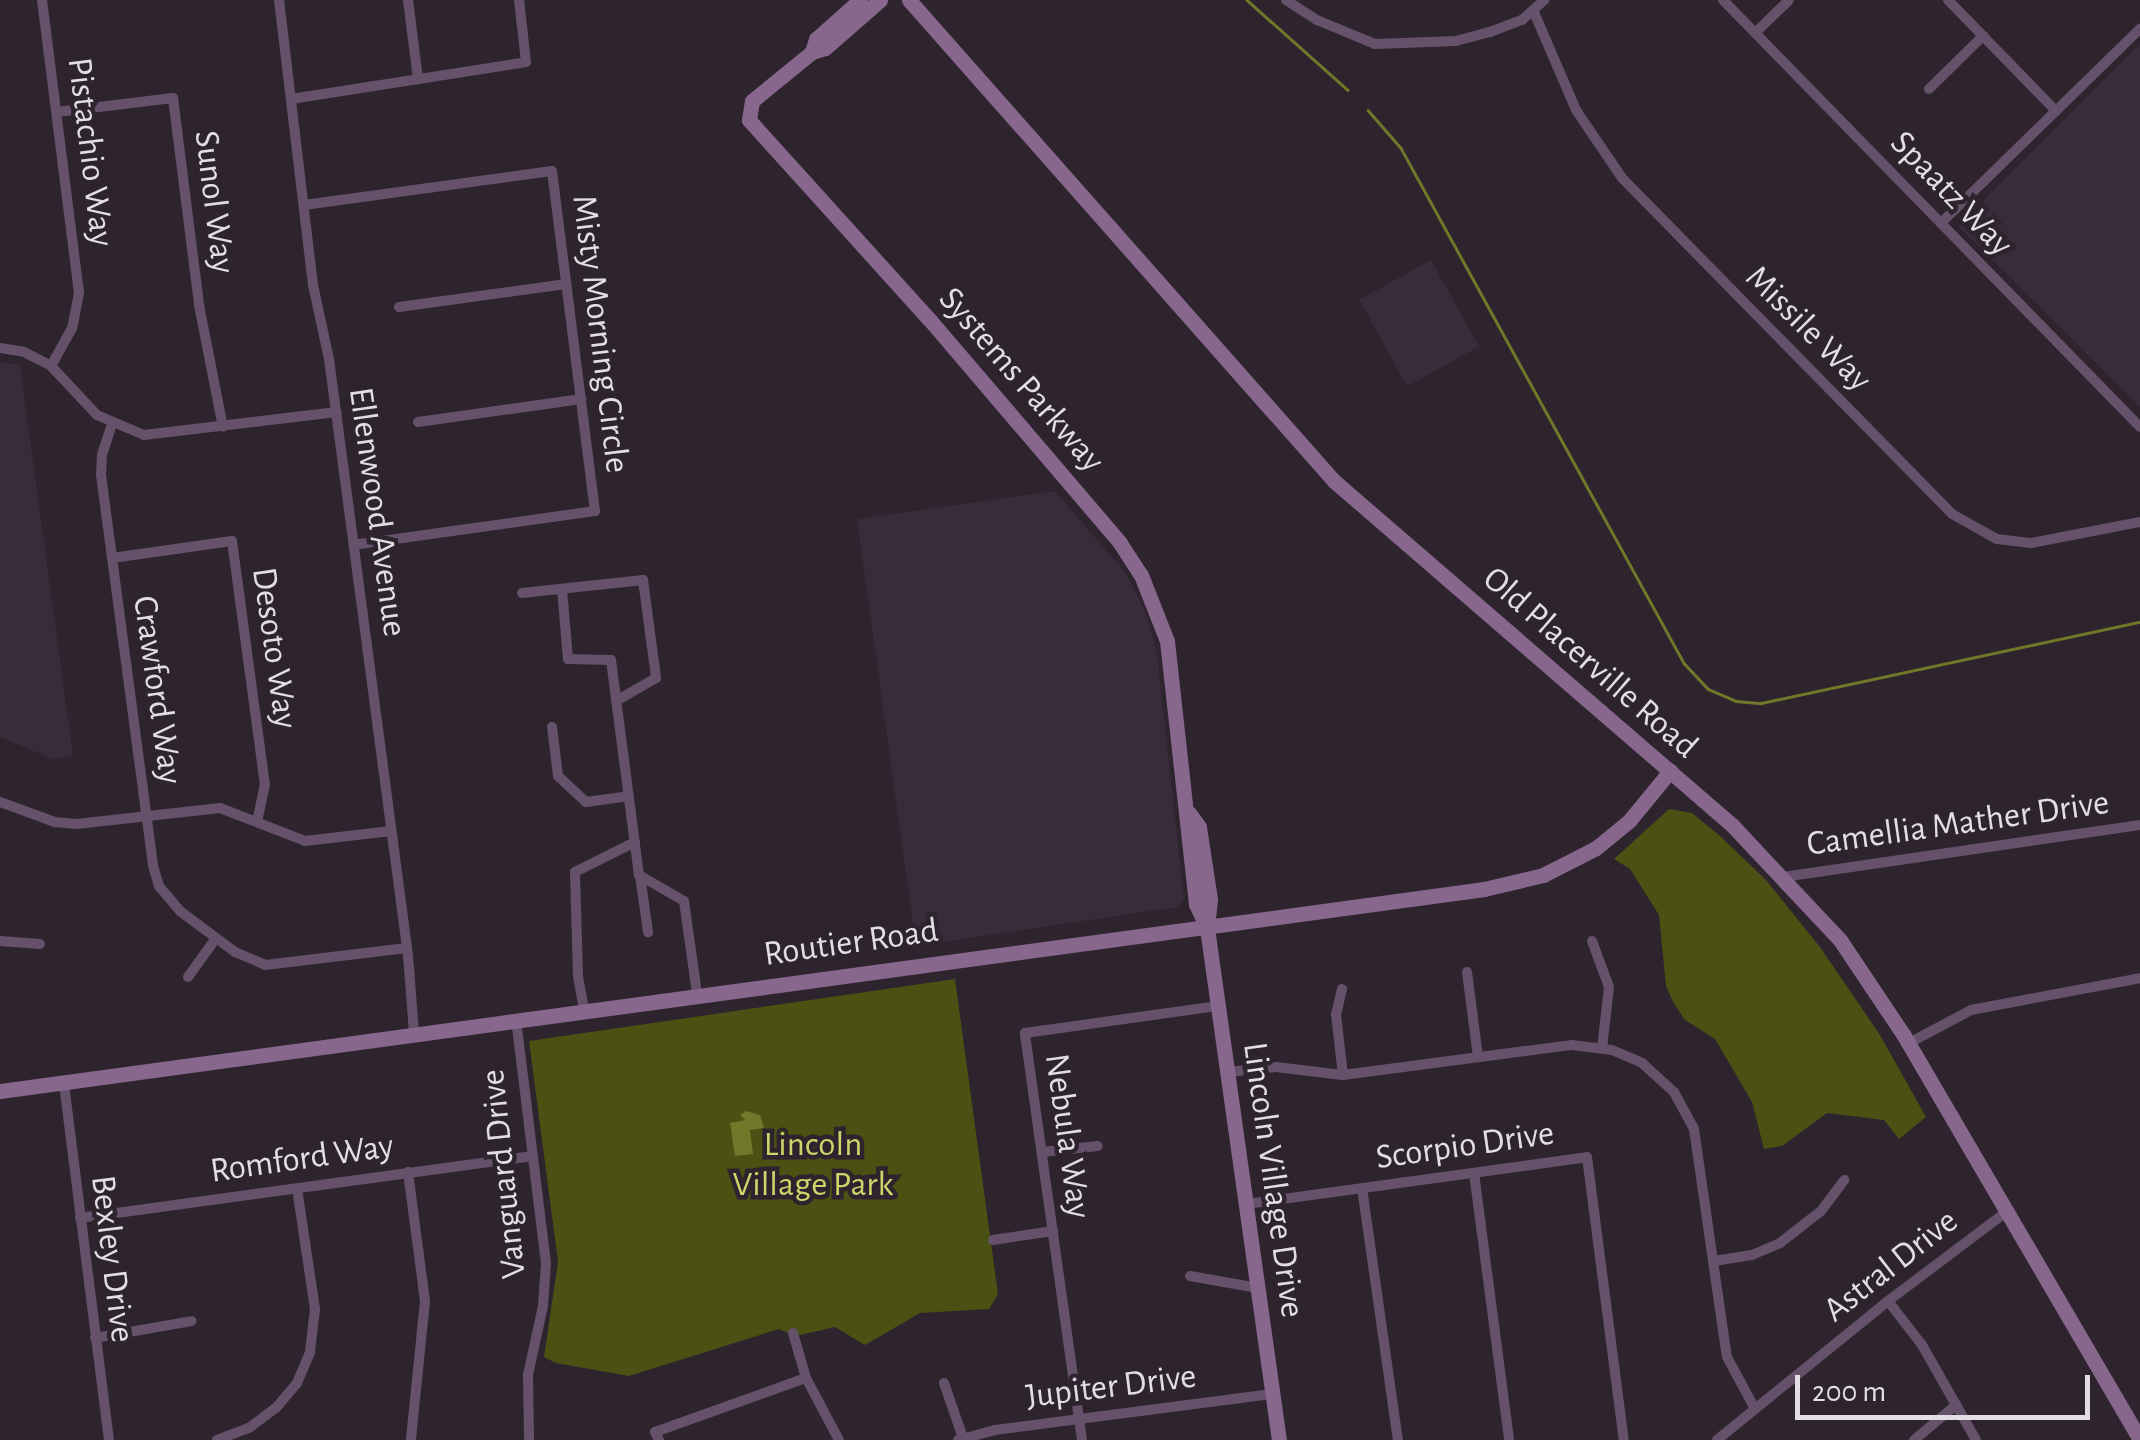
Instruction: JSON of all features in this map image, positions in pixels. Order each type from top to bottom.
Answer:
[{"type":"street","name":"Pistachio Way","points":[[42,0],[79,293],[72,328],[51,366]]},
{"type":"street","name":"Ellenwood Avenue","points":[[279,0],[392,831],[414,1032]]},
{"type":"street","points":[[408,0],[418,79]]},
{"type":"street","points":[[291,99],[526,62],[520,0]]},
{"type":"street","name":"Systems Parkway","points":[[812,52],[816,39],[860,0]]},
{"type":"street","name":"Systems Parkway","points":[[880,0],[752,101],[750,120],[954,348],[1120,543],[1141,575],[1167,641],[1189,813],[1186,830],[1196,904],[1207,928]]},
{"type":"street","name":"Old Placerville Road","points":[[909,0],[1334,481],[1670,770],[1783,877],[1840,940],[1908,1043],[2139,1437]]},
{"type":"street","points":[[1286,0],[1317,20],[1375,44],[1456,41],[1522,20],[1544,0]]},
{"type":"street","name":"Spaatz Way","points":[[1724,0],[2140,427]]},
{"type":"street","points":[[1756,33],[1789,0]]},
{"type":"street","points":[[1948,0],[2056,111]]},
{"type":"street","name":"Missile Way","points":[[1533,10],[1576,110],[1622,178],[1952,514],[1997,539],[2031,543],[2140,522]]},
{"type":"street","points":[[1941,223],[2140,29]]},
{"type":"street","points":[[1929,89],[1983,36]]},
{"type":"street","name":"Sunol Way","points":[[57,112],[173,98],[199,305],[223,427]]},
{"type":"street","name":"Misty Morning Circle","points":[[304,205],[552,171],[595,511],[354,545]]},
{"type":"street","points":[[399,307],[566,284]]},
{"type":"street","points":[[0,348],[24,352],[51,366],[112,424],[155,435],[337,412]]},
{"type":"street","points":[[418,422],[581,399]]},
{"type":"street","name":"Crawford Way","points":[[112,424],[100,465],[146,816],[159,886],[172,904],[244,958],[276,966],[407,948]]},
{"type":"street","name":"Desoto Way","points":[[112,558],[232,541],[265,784],[256,821]]},
{"type":"street","points":[[522,593],[643,580],[656,678],[616,701]]},
{"type":"street","points":[[562,589],[568,660],[611,660],[648,932]]},
{"type":"street","points":[[552,728],[558,776],[586,802],[629,796]]},
{"type":"street","name":"Routier Road","points":[[0,1091],[1484,889],[1542,874],[1609,840],[1670,770]]},
{"type":"street","points":[[0,802],[66,824],[220,808],[285,837],[306,842],[392,831]]},
{"type":"street","name":"Camellia Mather Drive","points":[[1783,877],[2140,825]]},
{"type":"street","points":[[584,1010],[578,975],[575,872],[635,842]]},
{"type":"street","points":[[640,875],[684,901],[697,994]]},
{"type":"street","name":"Lincoln Village Drive","points":[[1207,928],[1278,1440]]},
{"type":"street","points":[[188,977],[216,938]]},
{"type":"street","points":[[0,941],[40,944]]},
{"type":"street","points":[[1592,941],[1609,987],[1602,1048]]},
{"type":"street","points":[[1467,972],[1478,1057]]},
{"type":"street","points":[[1908,1043],[1945,1020],[1971,1010],[2140,978]]},
{"type":"street","points":[[1342,989],[1336,1014],[1342,1075]]},
{"type":"street","name":"Nebula Way","points":[[1082,1440],[1025,1034],[1218,1006]]},
{"type":"street","name":"Vanguard Drive","points":[[516,1020],[546,1263],[543,1306],[528,1375],[528,1440]]},
{"type":"street","points":[[1228,1072],[1276,1066],[1342,1075],[1572,1046],[1602,1048],[1650,1069],[1686,1109],[1699,1150],[1727,1357],[1756,1409]]},
{"type":"street","name":"Bexley Drive","points":[[64,1084],[109,1440]]},
{"type":"street","points":[[1042,1152],[1098,1146]]},
{"type":"street","name":"Romford Way","points":[[80,1218],[531,1156]]},
{"type":"street","name":"Scorpio Drive","points":[[1246,1204],[1587,1157],[1624,1440]]},
{"type":"street","points":[[408,1172],[425,1302],[412,1440]]},
{"type":"street","points":[[1474,1173],[1509,1440]]},
{"type":"street","points":[[1714,1261],[1752,1256],[1780,1244],[1821,1212],[1844,1180]]},
{"type":"street","points":[[217,1440],[249,1428],[276,1408],[297,1382],[310,1352],[315,1308],[297,1188]]},
{"type":"street","points":[[1362,1188],[1398,1440]]},
{"type":"street","name":"Astral Drive","points":[[1717,1440],[1888,1301],[2006,1212]]},
{"type":"street","points":[[994,1240],[1053,1231]]},
{"type":"street","points":[[1190,1276],[1258,1288]]},
{"type":"street","points":[[1888,1301],[1922,1345],[1976,1440]]},
{"type":"street","points":[[95,1338],[192,1321]]},
{"type":"street","points":[[792,1333],[806,1378],[839,1440]]},
{"type":"street","points":[[659,1440],[655,1432],[806,1378]]},
{"type":"street","points":[[944,1383],[961,1439]]},
{"type":"street","name":"Jupiter Drive","points":[[961,1439],[1272,1394]]},
{"type":"street","points":[[1914,1440],[1956,1405]]},
{"type":"shaded area","points":[[2140,44],[2140,407],[1958,226]]},
{"type":"shaded area","points":[[1431,260],[1479,347],[1407,386],[1359,300]]},
{"type":"shaded area","points":[[0,362],[20,365],[73,756],[53,759],[0,737]]},
{"type":"shaded area","points":[[1055,491],[1125,572],[1146,613],[1157,653],[1184,900],[1177,907],[916,946],[857,519]]},
{"type":"shaded area","points":[[746,1111],[760,1115],[764,1128],[750,1130],[753,1154],[735,1156],[730,1123],[745,1120],[740,1115]]},
{"type":"green space","points":[[1669,809],[1692,813],[1720,836],[1766,880],[1820,947],[1880,1035],[1926,1117],[1899,1139],[1884,1120],[1827,1113],[1782,1146],[1764,1149],[1752,1102],[1715,1039],[1685,1020],[1673,1002],[1666,986],[1659,915],[1630,869],[1614,859]]},
{"type":"green space","name":"Lincoln Village Park","points":[[955,979],[998,1294],[989,1309],[920,1313],[865,1345],[835,1327],[796,1336],[779,1329],[629,1376],[556,1363],[544,1357],[558,1262],[529,1041]]},
{"type":"waterway","points":[[1247,0],[1348,90]]},
{"type":"waterway","points":[[1368,110],[1401,148],[1684,663],[1708,689],[1736,701],[1761,703],[2140,622]]}]
